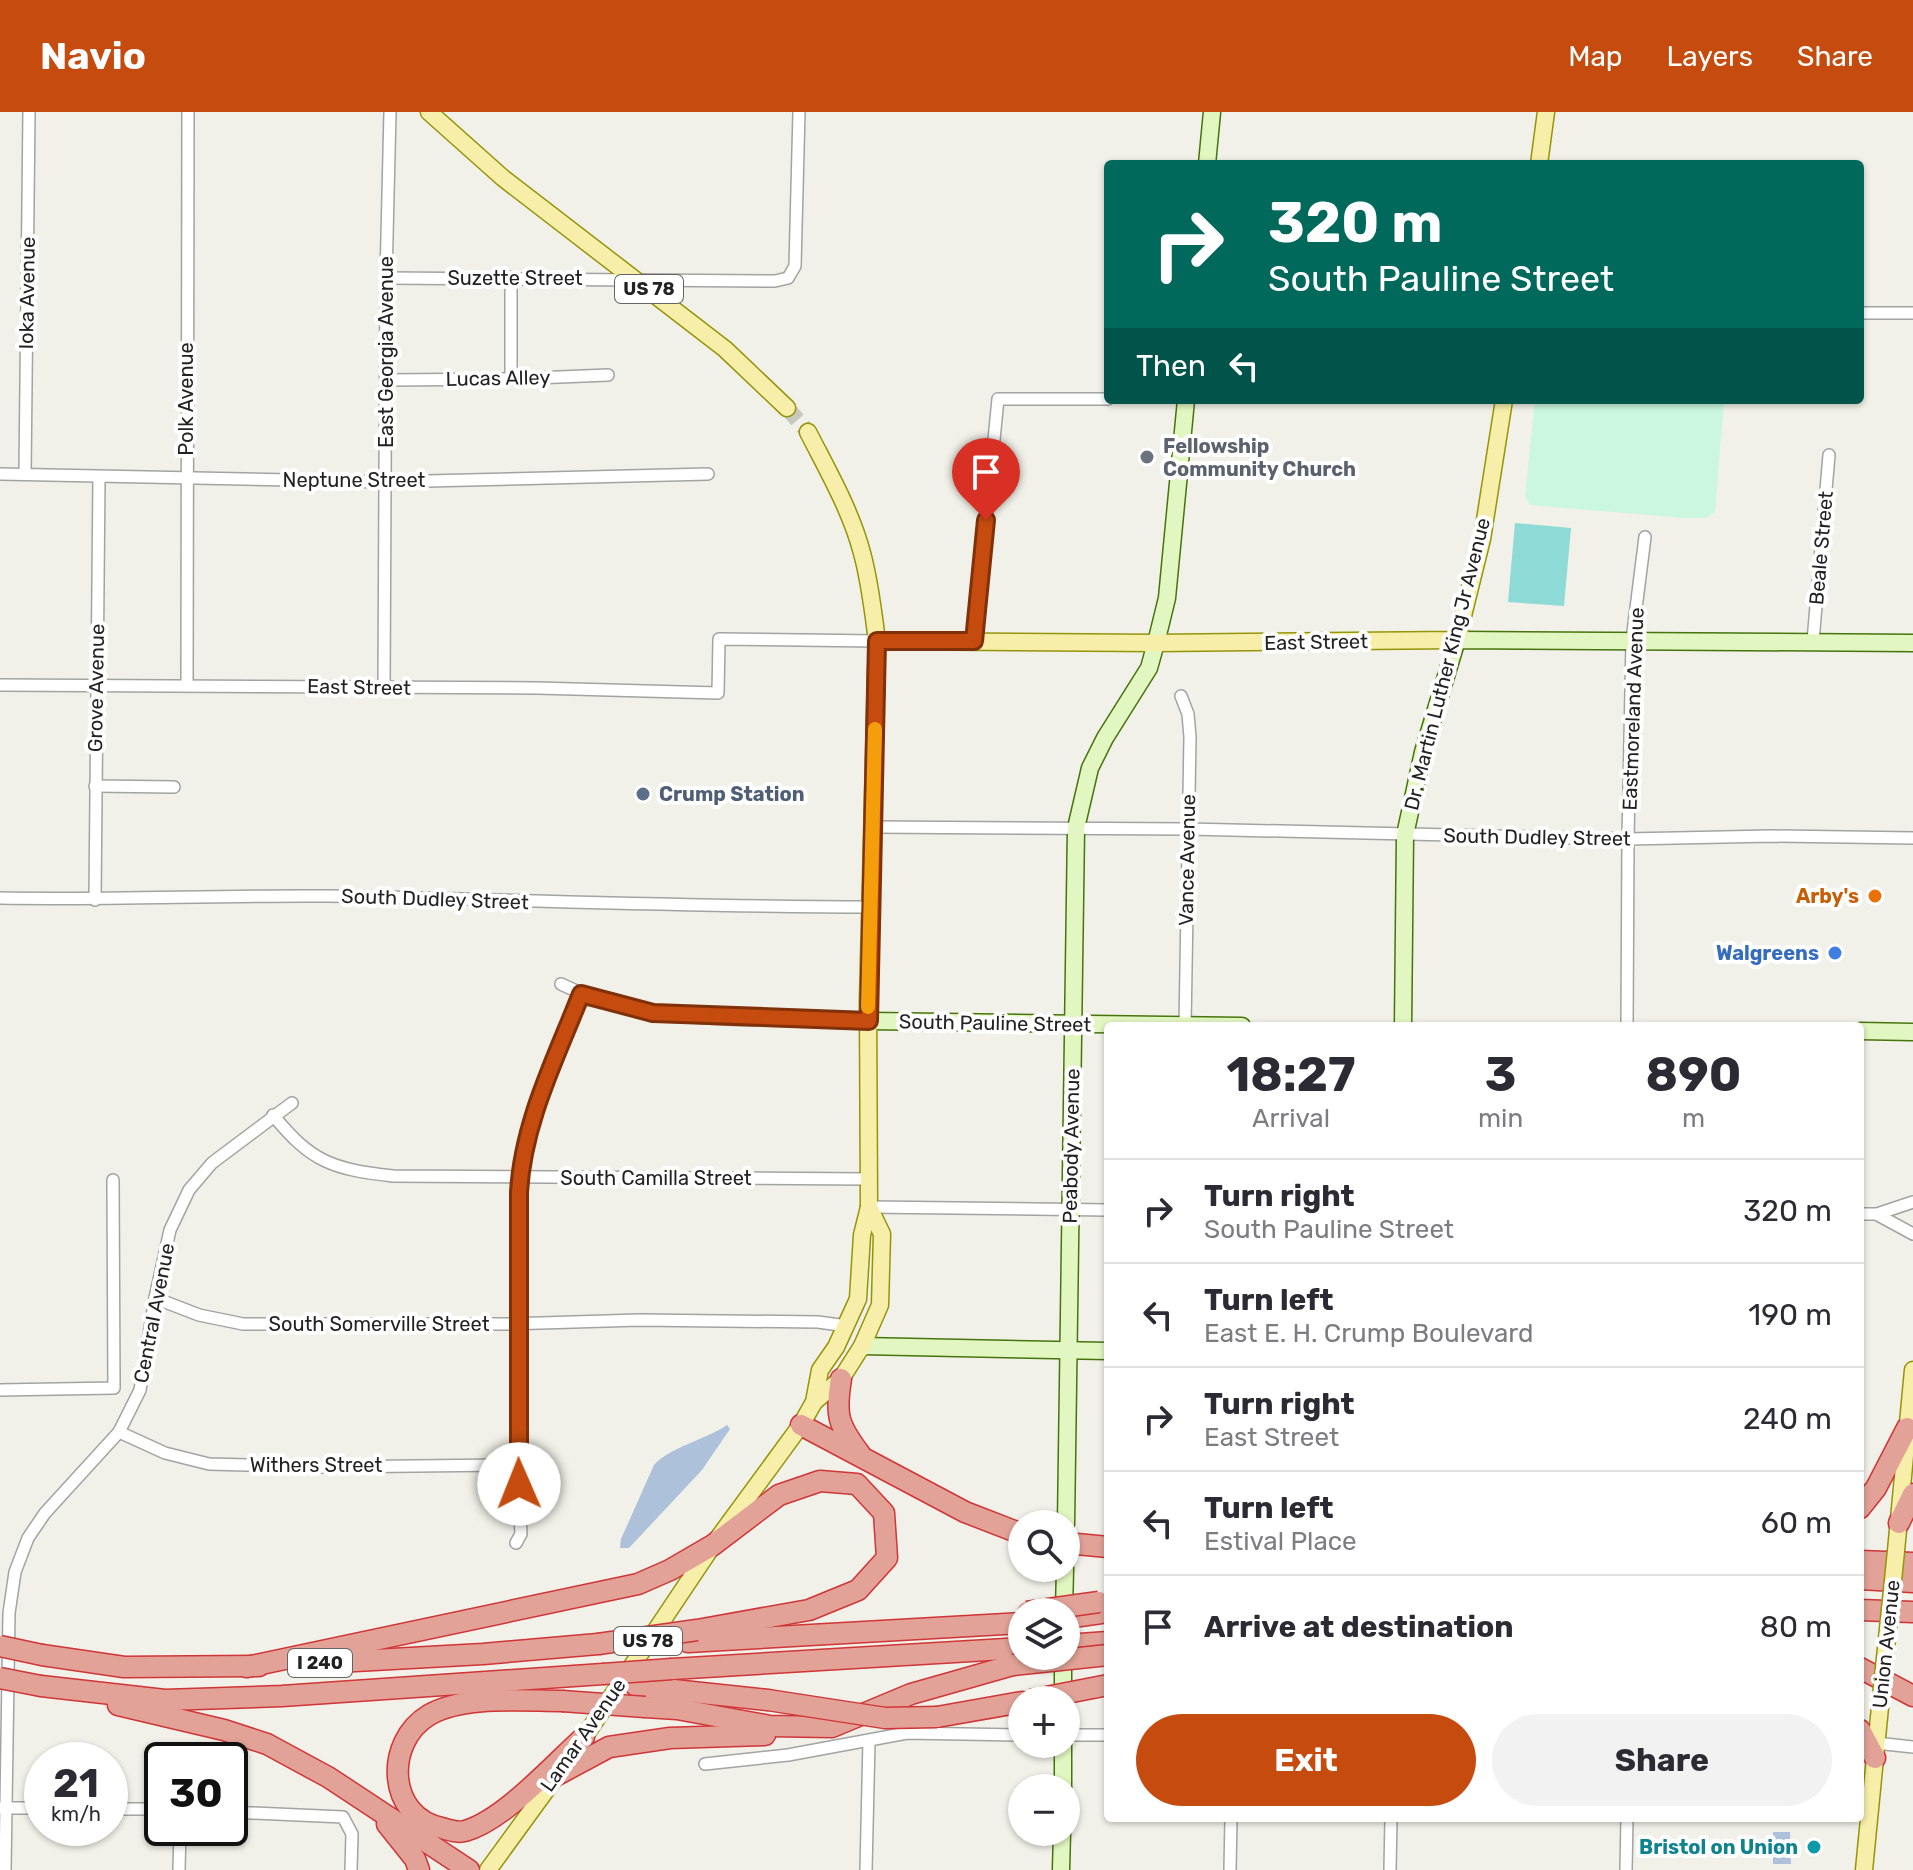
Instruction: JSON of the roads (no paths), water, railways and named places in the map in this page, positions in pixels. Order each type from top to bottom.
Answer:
[{"type":"highway","points":[[841,1379],[837,1406],[839,1419],[865,1461]]},
{"type":"highway","points":[[801,1425],[965,1512],[1008,1529]]},
{"type":"highway","points":[[1864,1503],[1876,1488],[1907,1428]]},
{"type":"highway","points":[[247,1667],[638,1584],[713,1545],[779,1495],[820,1481],[857,1484],[884,1513],[887,1558],[858,1590],[809,1610],[692,1636]]},
{"type":"highway","points":[[1899,1523],[1913,1494]]},
{"type":"highway","points":[[1080,1544],[1104,1546]]},
{"type":"highway","points":[[1864,1561],[1904,1557]]},
{"type":"highway","points":[[1864,1579],[1913,1582]]},
{"type":"highway","points":[[1080,1609],[1104,1606]]},
{"type":"highway","points":[[1080,1614],[1104,1607]]},
{"type":"highway","points":[[1864,1610],[1913,1612]]},
{"type":"highway","name":"I 240","points":[[0,1646],[124,1667],[247,1667],[483,1654],[692,1636],[905,1629],[1008,1618]]},
{"type":"highway","points":[[1080,1644],[1104,1642]]},
{"type":"highway","name":"I 240","points":[[0,1678],[97,1694],[165,1700],[267,1697],[672,1669],[1008,1654]]},
{"type":"highway","points":[[1080,1655],[1104,1655]]},
{"type":"highway","points":[[557,1775],[609,1747],[670,1738],[784,1734],[832,1727],[1008,1656]]},
{"type":"highway","points":[[1864,1670],[1913,1696]]},
{"type":"highway","points":[[603,1674],[636,1686],[768,1700],[885,1718],[937,1717],[1008,1704]]},
{"type":"highway","points":[[1080,1691],[1104,1686]]},
{"type":"highway","points":[[97,1694],[126,1709],[224,1730],[267,1744],[328,1777],[469,1870]]},
{"type":"highway","points":[[584,1737],[492,1820],[462,1832],[429,1826],[404,1802],[397,1777],[398,1759],[403,1743],[413,1728],[428,1716],[449,1707],[471,1703],[562,1701],[677,1709],[770,1726],[832,1727]]},
{"type":"highway","points":[[377,1811],[415,1859],[419,1870]]},
{"type":"main road","points":[[1540,160],[1546,112]]},
{"type":"main road","name":"US 78","points":[[431,113],[503,178],[725,349],[787,408]]},
{"type":"main road","name":"Dr. Martin Luther King Jr Avenue","points":[[1457,640],[1482,539],[1503,404]]},
{"type":"main road","name":"US 78","points":[[808,432],[846,509],[861,550],[877,641],[870,907],[869,1207],[862,1235],[858,1299],[847,1326],[820,1370],[814,1402]]},
{"type":"main road","name":"East Street","points":[[877,641],[1156,643],[1457,640]]},
{"type":"main road","name":"US 78","points":[[814,1402],[841,1379],[862,1346],[880,1305],[882,1234],[869,1207]]},
{"type":"main road","name":"Union Avenue","points":[[1864,1870],[1871,1744],[1904,1557],[1899,1523],[1913,1370]]},
{"type":"main road","name":"Lamar Avenue","points":[[488,1870],[584,1737],[814,1402]]},
{"type":"street","name":"Ioka Avenue","points":[[25,474],[29,112]]},
{"type":"street","name":"Polk Avenue","points":[[187,685],[188,112]]},
{"type":"street","name":"East Georgia Avenue","points":[[384,687],[390,112]]},
{"type":"street","name":"Suzette Street","points":[[386,278],[775,281],[788,278],[795,266],[799,112]]},
{"type":"street","points":[[1207,160],[1212,112]]},
{"type":"street","points":[[511,277],[511,379]]},
{"type":"street","points":[[1864,313],[1913,313]]},
{"type":"street","name":"Lucas Alley","points":[[387,380],[608,375]]},
{"type":"street","points":[[974,641],[998,399],[1104,399]]},
{"type":"street","points":[[1156,643],[1167,598],[1186,404]]},
{"type":"street","name":"Beale Street","points":[[1813,641],[1829,455]]},
{"type":"street","name":"Neptune Street","points":[[0,474],[386,482],[708,474]]},
{"type":"street","name":"Grove Avenue","points":[[95,900],[99,477]]},
{"type":"street","name":"Eastmoreland Avenue","points":[[1627,1022],[1632,640],[1645,537]]},
{"type":"street","name":"East Street","points":[[0,685],[718,693],[719,639],[877,641]]},
{"type":"street","name":"East Street","points":[[1457,640],[1913,643]]},
{"type":"street","name":"Dr. Martin Luther King Jr Avenue","points":[[1403,1022],[1405,835],[1423,752],[1457,640]]},
{"type":"street","name":"Peabody Avenue","points":[[1066,1510],[1076,828],[1090,768],[1149,668],[1156,643]]},
{"type":"street","name":"Vance Avenue","points":[[1181,696],[1189,725],[1185,1022]]},
{"type":"street","points":[[95,786],[174,787]]},
{"type":"street","name":"South Dudley Street","points":[[872,827],[1188,829],[1628,839],[1771,836],[1913,838]]},
{"type":"street","name":"South Dudley Street","points":[[0,898],[95,900],[326,896],[701,907],[870,907]]},
{"type":"street","name":"South Pauline Street","points":[[561,984],[581,994],[653,1013],[1104,1025]]},
{"type":"street","points":[[516,1543],[521,1534],[517,1460],[522,1156],[530,1122],[581,994]]},
{"type":"street","points":[[1864,1031],[1913,1032]]},
{"type":"street","name":"Central Avenue","points":[[5,1870],[3,1808],[9,1613],[15,1572],[28,1538],[45,1513],[119,1432],[140,1390],[170,1230],[189,1190],[212,1163],[292,1103]]},
{"type":"street","name":"South Camilla Street","points":[[273,1115],[295,1142],[310,1154],[335,1166],[393,1176],[868,1179]]},
{"type":"street","points":[[0,1390],[114,1388],[113,1180]]},
{"type":"street","points":[[1864,1214],[1877,1214],[1913,1202]]},
{"type":"street","points":[[869,1207],[1104,1210]]},
{"type":"street","points":[[1877,1214],[1913,1234]]},
{"type":"street","name":"South Somerville Street","points":[[155,1298],[199,1315],[243,1324],[639,1320],[818,1322],[847,1326]]},
{"type":"street","points":[[862,1346],[1104,1351]]},
{"type":"street","name":"Withers Street","points":[[119,1432],[165,1453],[209,1464],[325,1467],[505,1465],[517,1460]]},
{"type":"street","points":[[705,1764],[788,1755],[907,1733],[1008,1735]]},
{"type":"street","points":[[1080,1735],[1104,1735]]},
{"type":"street","points":[[866,1870],[869,1741]]},
{"type":"street","points":[[1871,1744],[1913,1747]]},
{"type":"street","points":[[3,1808],[24,1808]]},
{"type":"street","points":[[248,1813],[343,1817],[352,1834],[351,1870]]},
{"type":"street","points":[[1230,1870],[1231,1822]]},
{"type":"street","points":[[1390,1870],[1391,1822]]},
{"type":"street","points":[[1626,1870],[1627,1822]]},
{"type":"street","points":[[179,1870],[180,1846]]},
{"type":"street","points":[[1061,1870],[1062,1846]]},
{"type":"tunnel","points":[[787,408],[808,432]]},
{"type":"place","name":"Fellowship Community Church","points":[[1147,457]]},
{"type":"place","name":"Crump Station","points":[[643,794]]},
{"type":"place","name":"Arby's","points":[[1875,896]]},
{"type":"place","name":"Walgreens","points":[[1835,953]]},
{"type":"place","name":"Bristol on Union","points":[[1814,1847]]}]
